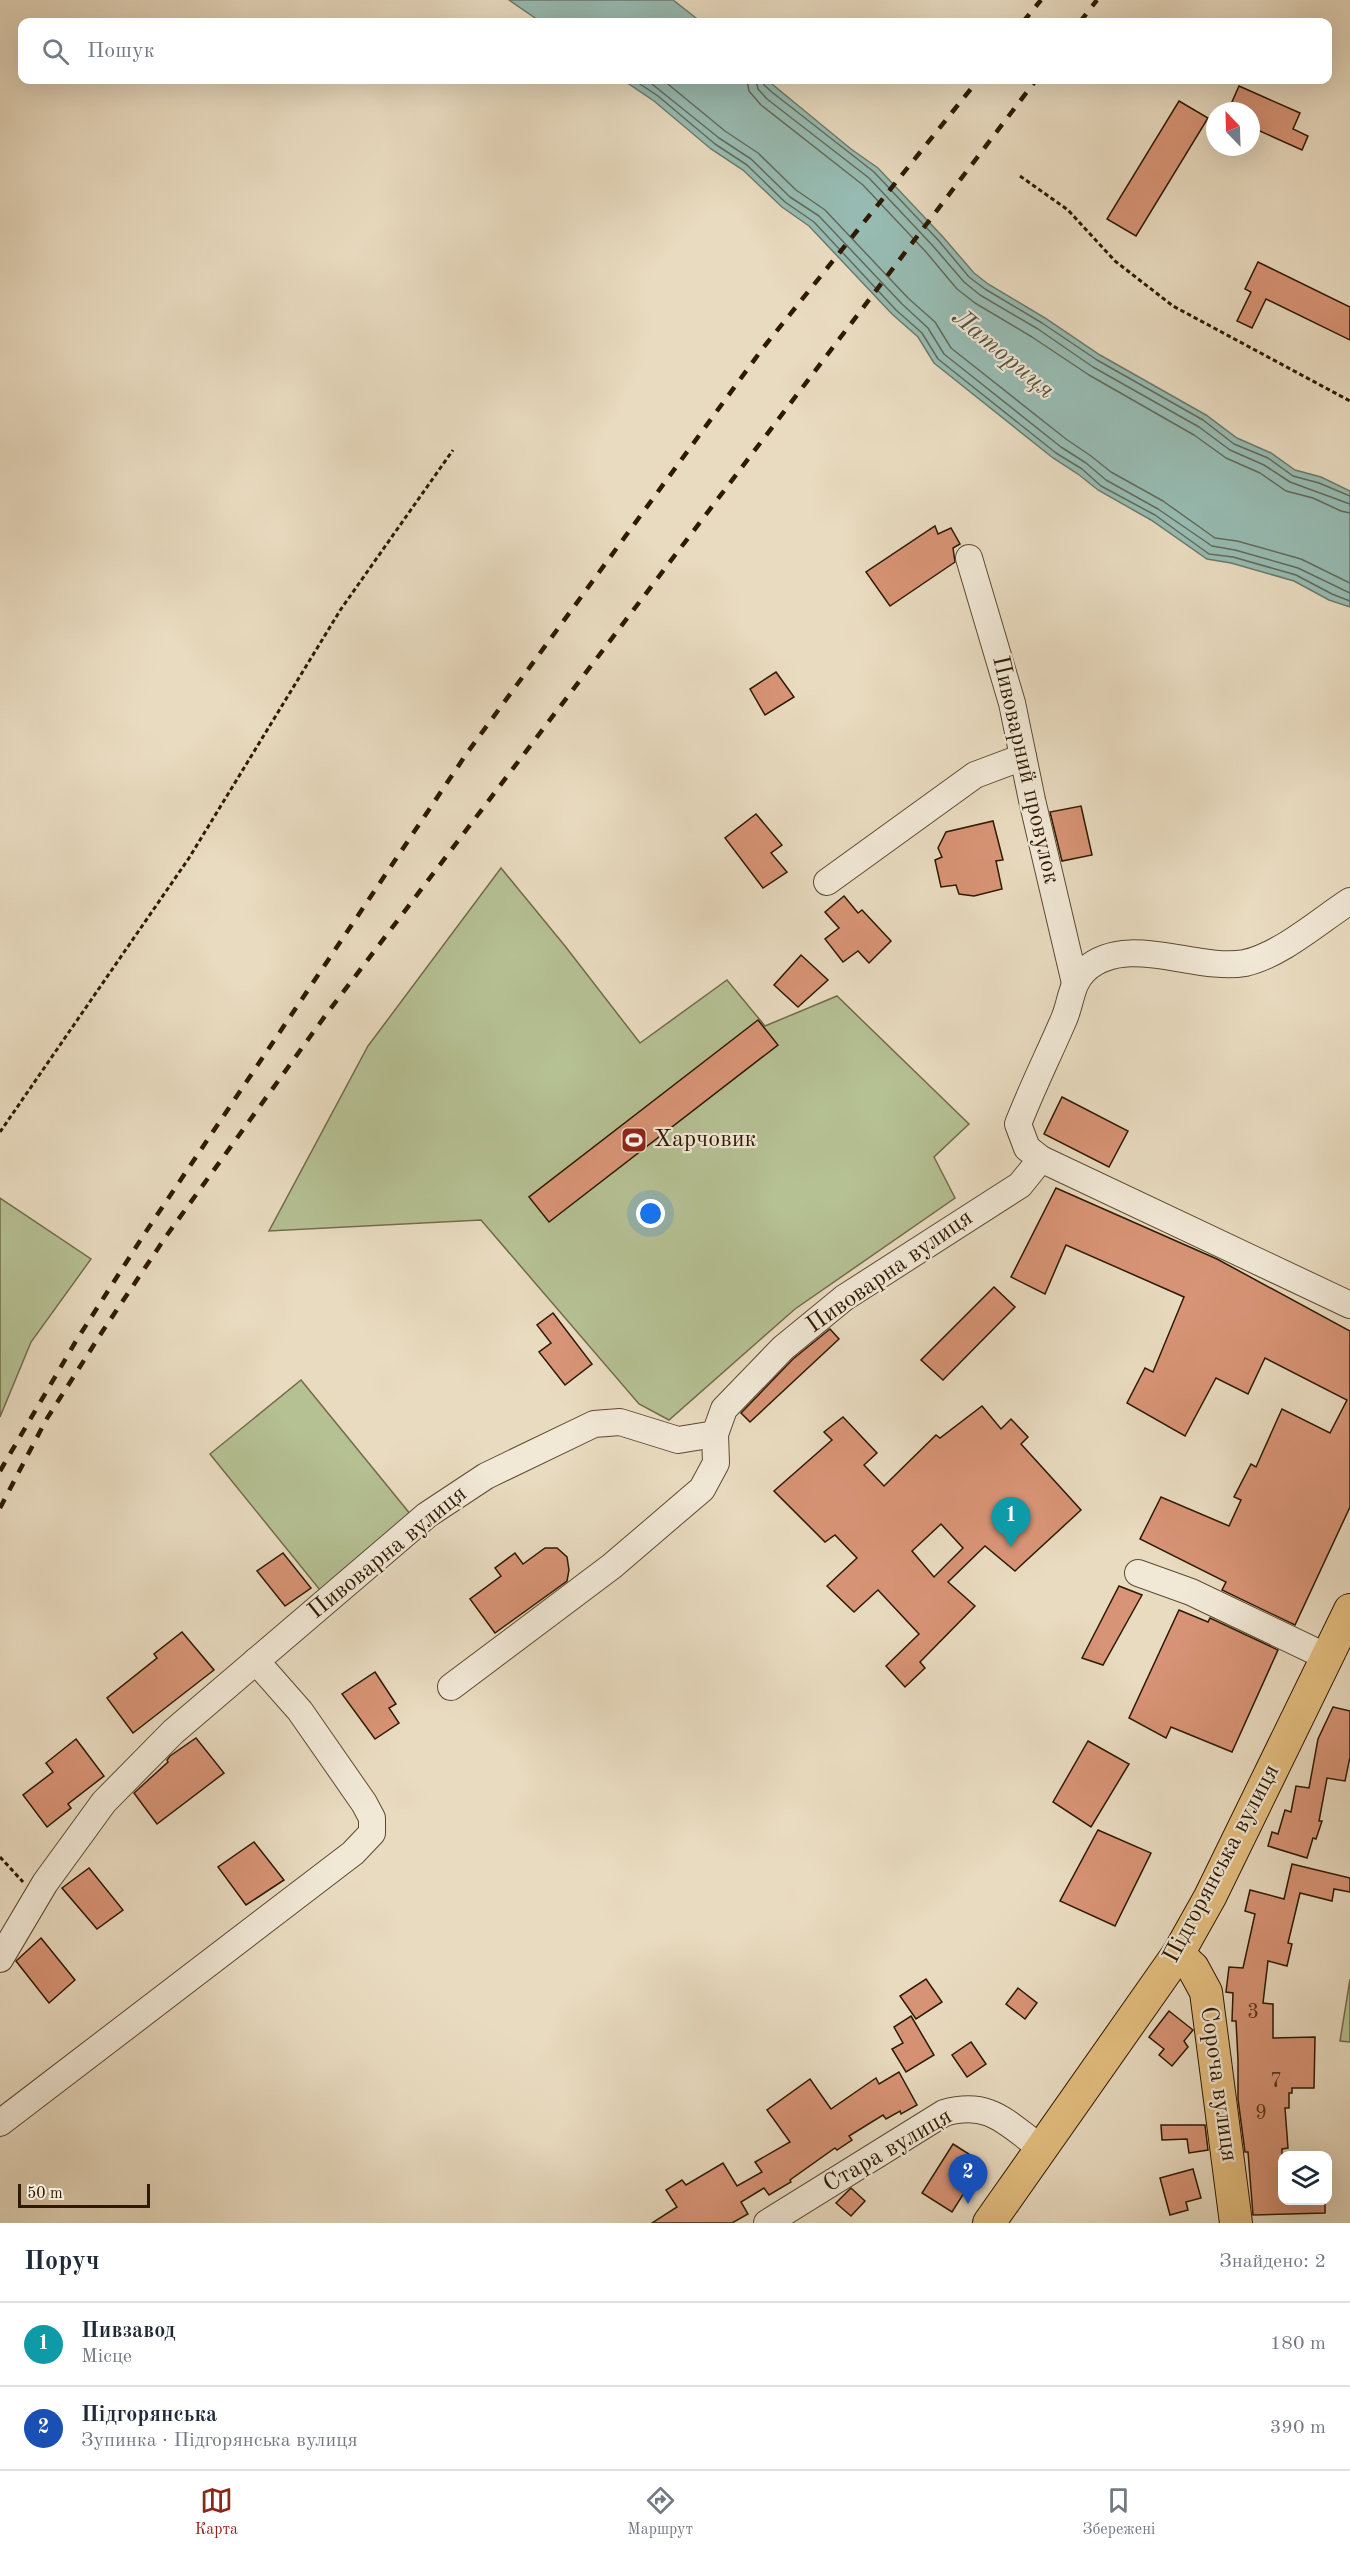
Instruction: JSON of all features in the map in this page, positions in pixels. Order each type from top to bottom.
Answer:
[{"type":"main road","name":"Підгорянська вулиця","points":[[989,2223],[1178,1954],[1210,1898],[1350,1610]]},
{"type":"main road","name":"Сороча вулиця","points":[[1178,1954],[1193,1968],[1206,1992],[1236,2223]]},
{"type":"street","name":"Пивоварний провулок","points":[[969,558],[1012,703],[1075,983],[1065,1017],[1018,1124],[1028,1148],[1041,1159]]},
{"type":"street","points":[[826,882],[975,775],[1023,757]]},
{"type":"street","points":[[1075,983],[1086,970],[1108,957],[1127,954],[1137,953],[1209,963],[1244,963],[1273,953],[1350,901]]},
{"type":"street","points":[[1041,1159],[1350,1305]]},
{"type":"street","name":"Пивоварна вулиця","points":[[0,1959],[37,1896],[104,1802],[173,1732],[427,1515],[486,1476],[594,1424],[620,1422],[678,1440],[715,1434],[724,1409],[783,1348],[844,1298],[1020,1185],[1041,1159]]},
{"type":"street","points":[[451,1687],[612,1566],[702,1489],[716,1463],[715,1434]]},
{"type":"street","points":[[1138,1573],[1191,1592],[1327,1657]]},
{"type":"street","points":[[0,2123],[353,1853],[372,1833],[372,1818],[364,1803],[300,1711],[256,1661]]},
{"type":"street","name":"Стара вулиця","points":[[766,2223],[944,2113],[964,2107],[981,2108],[1041,2148]]},
{"type":"path","points":[[1020,176],[1068,210],[1115,261],[1173,306],[1350,401]]},
{"type":"path","points":[[0,1132],[189,858],[341,609],[453,450]]},
{"type":"path","points":[[0,1857],[37,1896]]},
{"type":"green space","name":"Харчовик","points":[[501,868],[640,1043],[727,980],[765,1026],[837,996],[969,1124],[934,1157],[955,1198],[795,1309],[669,1420],[639,1404],[481,1220],[269,1231],[368,1046]]},
{"type":"green space","points":[[0,1198],[91,1259],[31,1342],[0,1417]]},
{"type":"green space","points":[[301,1380],[411,1515],[320,1590],[210,1454]]},
{"type":"green space","points":[[1350,1979],[1350,2042],[1340,2041]]},
{"type":"water","points":[[509,0],[673,0],[696,18],[535,18]]},
{"type":"water","name":"Латориця","points":[[629,84],[772,84],[851,149],[878,168],[974,273],[988,284],[1045,318],[1100,355],[1206,415],[1237,438],[1271,453],[1295,470],[1321,477],[1350,491],[1350,607],[1329,600],[1294,581],[1231,563],[1207,559],[1151,520],[1098,490],[1053,458],[934,363],[918,337],[892,314],[809,226],[782,207],[743,170],[711,149],[654,101]]},
{"type":"building","points":[[1239,86],[1300,113],[1293,129],[1308,136],[1302,150],[1260,131],[1260,102],[1232,102]]},
{"type":"building","points":[[1179,101],[1206,117],[1206,121],[1136,236],[1107,219]]},
{"type":"building","points":[[1258,262],[1350,307],[1350,340],[1266,299],[1252,328],[1237,321],[1251,292],[1245,289]]},
{"type":"building","points":[[935,526],[938,534],[951,528],[960,544],[953,548],[955,562],[890,606],[866,572]]},
{"type":"building","points":[[776,672],[794,697],[765,715],[750,689]]},
{"type":"building","points":[[1081,806],[1092,855],[1062,861],[1050,812]]},
{"type":"building","points":[[756,814],[782,845],[771,853],[787,872],[763,888],[725,838]]},
{"type":"building","points":[[993,821],[1003,860],[996,861],[1002,889],[974,896],[959,894],[956,885],[941,887],[935,860],[942,857],[938,848],[946,832]]},
{"type":"building","points":[[844,896],[858,913],[862,910],[891,941],[869,963],[858,951],[843,962],[825,939],[839,928],[825,912]]},
{"type":"building","points":[[801,955],[828,980],[798,1007],[774,985]]},
{"type":"building","points":[[758,1020],[778,1045],[549,1222],[529,1197]]},
{"type":"building","points":[[1062,1097],[1128,1131],[1109,1167],[1044,1134]]},
{"type":"building","points":[[1056,1188],[1217,1259],[1350,1331],[1350,1507],[1295,1625],[1222,1590],[1226,1582],[1140,1539],[1161,1497],[1229,1526],[1241,1500],[1234,1497],[1251,1464],[1256,1467],[1282,1409],[1330,1433],[1347,1400],[1265,1358],[1248,1394],[1216,1378],[1185,1436],[1127,1403],[1145,1368],[1153,1372],[1184,1297],[1066,1245],[1045,1294],[1011,1277]]},
{"type":"building","points":[[994,1287],[1015,1307],[943,1380],[921,1360]]},
{"type":"building","points":[[553,1313],[592,1364],[565,1385],[539,1352],[551,1343],[537,1325]]},
{"type":"building","points":[[830,1329],[839,1339],[750,1422],[741,1413],[793,1359]]},
{"type":"building","points":[[982,1406],[1001,1429],[1011,1419],[1028,1437],[1021,1444],[1081,1510],[1015,1571],[985,1546],[948,1582],[975,1606],[920,1662],[925,1668],[905,1687],[886,1666],[919,1634],[878,1590],[854,1612],[827,1586],[857,1558],[835,1535],[825,1542],[774,1491],[832,1440],[824,1432],[843,1417],[877,1453],[864,1465],[884,1486],[936,1435],[940,1438]],"holes":[[[941,1524],[963,1548],[934,1577],[912,1551]]]},
{"type":"building","points":[[545,1548],[557,1548],[567,1557],[569,1570],[567,1581],[495,1633],[470,1599],[501,1576],[495,1568],[515,1553],[523,1564]]},
{"type":"building","points":[[283,1553],[311,1588],[285,1606],[257,1571]]},
{"type":"building","points":[[1119,1586],[1142,1595],[1103,1665],[1082,1658]]},
{"type":"building","points":[[1179,1610],[1208,1622],[1210,1618],[1278,1650],[1232,1752],[1171,1727],[1166,1738],[1129,1718]]},
{"type":"building","points":[[182,1632],[214,1670],[133,1733],[107,1698],[157,1658],[154,1654]]},
{"type":"building","points":[[375,1672],[396,1704],[389,1708],[399,1723],[375,1739],[342,1694]]},
{"type":"building","points":[[1333,1707],[1350,1711],[1350,1757],[1345,1781],[1327,1778],[1319,1821],[1322,1821],[1316,1839],[1313,1838],[1307,1858],[1268,1846],[1272,1832],[1278,1834],[1285,1810],[1291,1812],[1296,1786],[1309,1788],[1318,1739]]},
{"type":"building","points":[[196,1738],[224,1773],[157,1824],[134,1793],[168,1762],[170,1756]]},
{"type":"building","points":[[76,1739],[104,1776],[68,1804],[71,1808],[47,1827],[23,1795],[53,1772],[46,1763]]},
{"type":"building","points":[[1088,1741],[1129,1764],[1091,1827],[1053,1802]]},
{"type":"building","points":[[1098,1830],[1151,1853],[1115,1926],[1060,1901]]},
{"type":"building","points":[[254,1842],[284,1880],[246,1905],[218,1867]]},
{"type":"building","points":[[1292,1864],[1350,1878],[1350,1892],[1334,1889],[1332,1901],[1300,1893],[1288,1943],[1292,1944],[1287,1966],[1268,1961],[1263,2003],[1273,2004],[1273,2038],[1315,2037],[1314,2088],[1292,2088],[1292,2093],[1289,2093],[1289,2108],[1285,2108],[1288,2148],[1278,2151],[1278,2205],[1325,2205],[1325,2213],[1253,2215],[1248,2152],[1245,2152],[1238,2099],[1236,2021],[1232,2021],[1233,1993],[1226,1992],[1229,1967],[1243,1968],[1255,1914],[1245,1911],[1250,1890],[1284,1899]]},
{"type":"building","points":[[89,1868],[123,1910],[97,1929],[62,1888]]},
{"type":"building","points":[[41,1938],[75,1980],[49,2003],[16,1961]]},
{"type":"building","points":[[926,1979],[942,2002],[916,2019],[900,1996]]},
{"type":"building","points":[[1018,1988],[1037,2003],[1025,2019],[1006,2004]]},
{"type":"building","points":[[1169,2011],[1193,2030],[1184,2041],[1188,2047],[1172,2066],[1159,2055],[1164,2049],[1149,2037]]},
{"type":"building","points":[[911,2016],[934,2055],[906,2072],[892,2049],[903,2043],[894,2027]]},
{"type":"building","points":[[971,2042],[986,2064],[967,2077],[952,2055]]},
{"type":"building","points":[[899,2072],[917,2105],[886,2119],[883,2115],[849,2136],[852,2140],[837,2150],[835,2148],[790,2180],[791,2182],[769,2195],[764,2188],[741,2202],[748,2214],[732,2223],[652,2223],[677,2207],[666,2190],[682,2180],[686,2185],[723,2163],[737,2186],[762,2172],[755,2162],[790,2142],[767,2110],[810,2079],[831,2109],[876,2078],[879,2084]]},
{"type":"building","points":[[1161,2125],[1205,2125],[1208,2150],[1189,2153],[1187,2139],[1162,2140]]},
{"type":"building","points":[[953,2144],[983,2163],[952,2212],[922,2193]]},
{"type":"building","points":[[1193,2169],[1201,2198],[1186,2202],[1188,2210],[1170,2215],[1160,2178]]},
{"type":"building","points":[[851,2188],[865,2201],[851,2216],[836,2203]]},
{"type":"railway","points":[[1026,18],[1041,0]]},
{"type":"railway","points":[[1083,18],[1097,0]]},
{"type":"railway","points":[[0,1471],[76,1341],[145,1233],[467,753],[763,348],[975,84]]},
{"type":"railway","points":[[0,1508],[46,1420],[104,1329],[167,1235],[325,1016],[1033,84]]},
{"type":"place","name":"Харчовик","points":[[634,1140]]},
{"type":"place","name":"Пивзавод","points":[[1011,1547]]},
{"type":"place","name":"Підгорянська","points":[[968,2204]]}]
